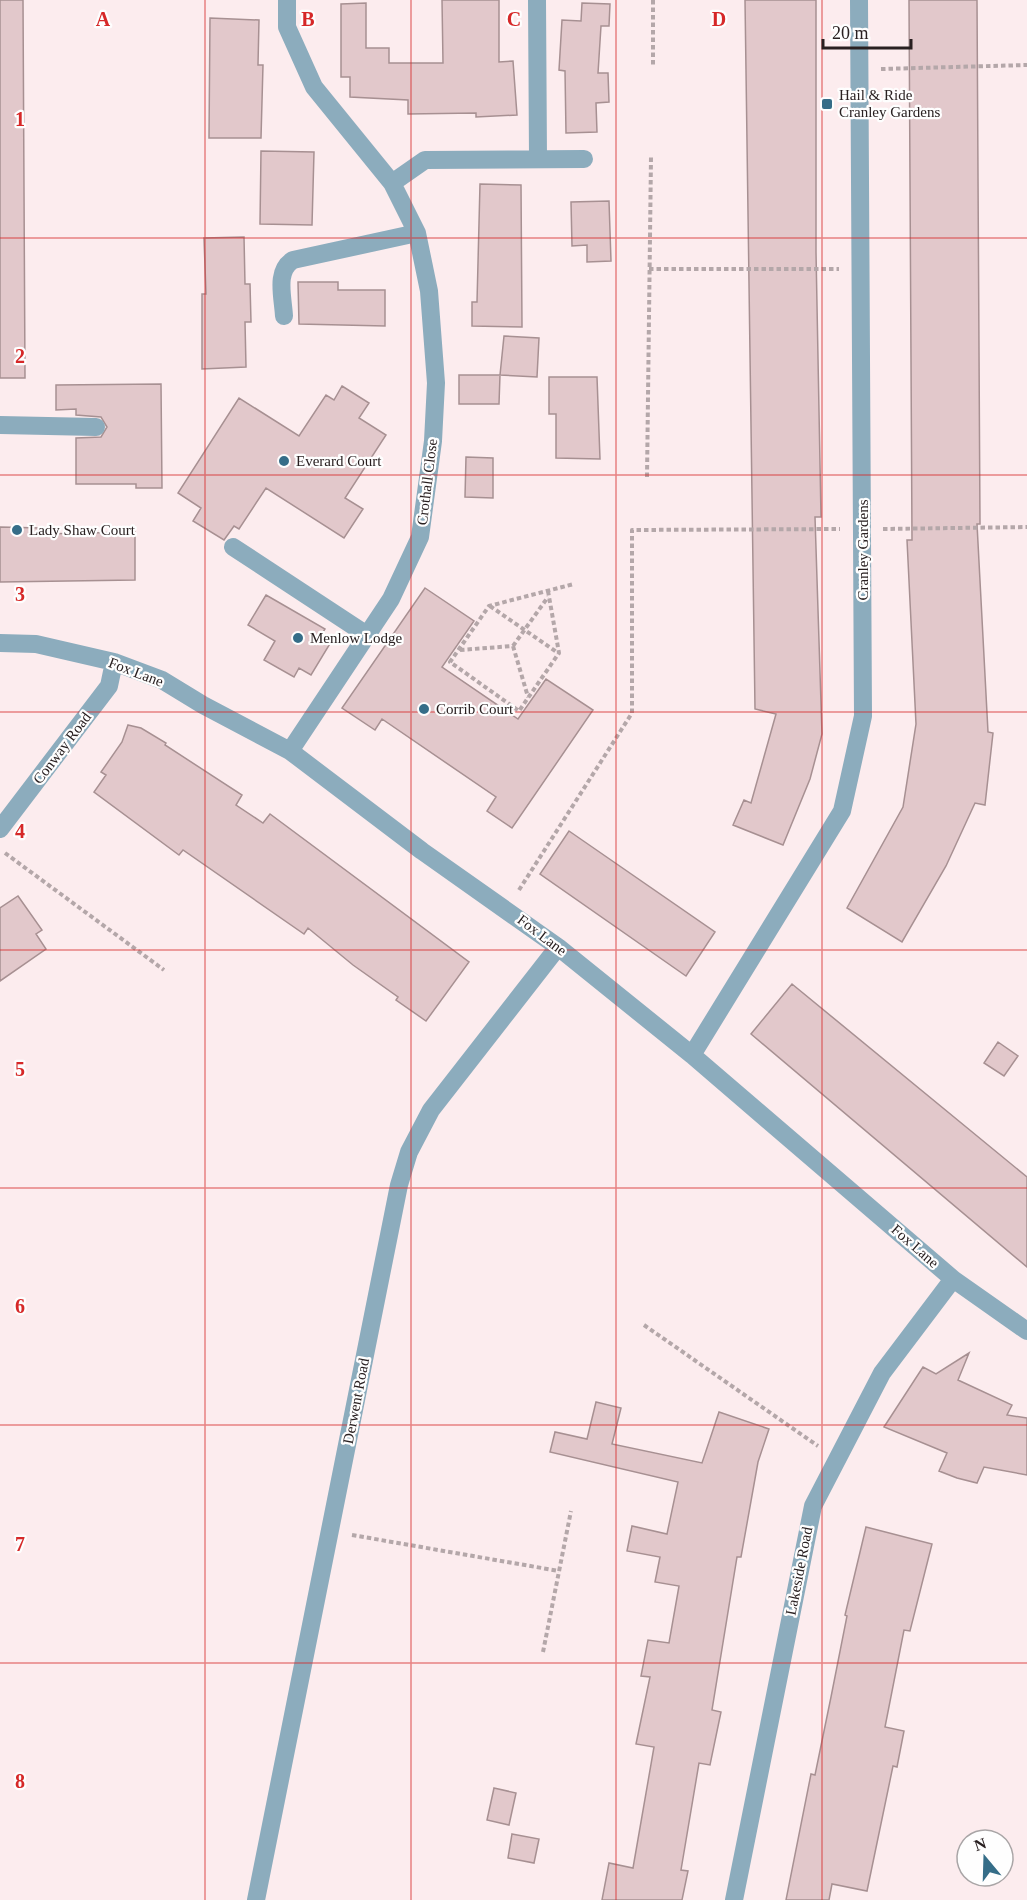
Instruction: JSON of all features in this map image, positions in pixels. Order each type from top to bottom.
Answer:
[{"type":"street","name":"Crothall Close","points":[[286,0],[286,27],[314,87],[392,183],[417,233],[429,291],[436,383],[427,496],[420,537],[391,599],[290,751]]},
{"type":"street","points":[[537,0],[538,158]]},
{"type":"street","name":"Cranley Gardens","points":[[692,1055],[842,811],[863,716],[859,0]]},
{"type":"street","points":[[392,183],[425,160],[584,159]]},
{"type":"street","points":[[284,316],[282,272],[285,265],[293,260],[417,233]]},
{"type":"street","points":[[0,425],[96,427]]},
{"type":"street","points":[[233,548],[368,635]]},
{"type":"street","name":"Fox Lane","points":[[0,643],[36,644],[114,662],[162,680],[203,705],[290,751],[422,851],[558,947],[692,1055],[953,1279],[1027,1332]]},
{"type":"street","name":"Conway Road","points":[[0,829],[109,686],[114,662]]},
{"type":"street","name":"Derwent Road","points":[[256,1900],[399,1185],[410,1152],[431,1110],[558,947]]},
{"type":"street","name":"Lakeside Road","points":[[734,1900],[813,1506],[882,1373],[953,1279]]},
{"type":"path","points":[[653,0],[653,66]]},
{"type":"path","points":[[859,69],[1027,65]]},
{"type":"path","points":[[647,477],[651,157]]},
{"type":"path","points":[[649,269],[861,268]]},
{"type":"path","points":[[507,909],[632,713],[632,530],[1027,526]]},
{"type":"path","points":[[548,591],[559,653],[519,711],[450,662],[489,606],[574,584]]},
{"type":"path","points":[[513,646],[549,597]]},
{"type":"path","points":[[489,606],[559,653]]},
{"type":"path","points":[[459,650],[513,646]]},
{"type":"path","points":[[513,646],[529,698]]},
{"type":"path","points":[[0,849],[164,970]]},
{"type":"path","points":[[644,1325],[837,1459]]},
{"type":"path","points":[[543,1652],[571,1511]]},
{"type":"path","points":[[330,1531],[559,1571]]},
{"type":"building","points":[[0,0],[23,0],[25,378],[0,378]]},
{"type":"building","points":[[442,0],[499,0],[499,62],[513,61],[517,115],[476,117],[476,113],[408,114],[408,100],[350,97],[350,77],[341,77],[341,4],[366,3],[366,48],[389,48],[389,63],[443,63]]},
{"type":"building","points":[[745,0],[816,0],[816,252],[821,517],[815,517],[822,734],[810,779],[783,845],[733,825],[744,800],[751,803],[776,714],[755,709]]},
{"type":"building","points":[[909,0],[977,0],[980,524],[977,524],[988,732],[993,733],[985,805],[975,803],[946,866],[902,942],[847,908],[903,807],[916,724],[907,540],[912,540]]},
{"type":"building","points":[[582,3],[610,4],[609,26],[601,26],[598,73],[608,73],[609,102],[596,103],[597,132],[566,133],[565,71],[559,70],[562,20],[581,21]]},
{"type":"building","points":[[210,18],[259,20],[258,65],[263,65],[261,138],[209,138]]},
{"type":"building","points":[[261,151],[314,152],[312,225],[260,224]]},
{"type":"building","points":[[480,184],[521,185],[522,327],[472,326],[472,302],[477,302]]},
{"type":"building","points":[[609,201],[611,261],[587,262],[587,245],[572,246],[571,202]]},
{"type":"building","points":[[244,237],[245,284],[250,284],[251,322],[245,322],[246,367],[202,369],[202,294],[206,294],[204,238]]},
{"type":"building","points":[[298,282],[338,282],[338,290],[385,290],[385,326],[299,324]]},
{"type":"building","points":[[504,336],[539,338],[537,377],[500,375]]},
{"type":"building","points":[[459,375],[500,375],[499,404],[459,404]]},
{"type":"building","points":[[549,377],[597,377],[600,459],[556,458],[556,414],[549,414]]},
{"type":"building","points":[[161,384],[162,488],[136,488],[136,484],[76,484],[76,438],[101,437],[107,427],[101,417],[76,415],[76,409],[56,410],[56,385]]},
{"type":"building","name":"Everard Court","points":[[342,386],[369,403],[359,418],[386,435],[345,498],[363,509],[344,538],[266,488],[239,529],[234,526],[224,540],[193,521],[201,508],[178,493],[239,398],[299,436],[326,395],[334,400]]},
{"type":"building","points":[[466,457],[493,458],[493,498],[465,497]]},
{"type":"building","name":"Lady Shaw Court","points":[[0,527],[41,528],[41,534],[135,532],[135,580],[0,582]]},
{"type":"building","name":"Corrib Court","points":[[425,588],[474,621],[442,667],[518,719],[546,679],[593,710],[512,828],[487,811],[496,797],[382,719],[375,730],[342,708]]},
{"type":"building","name":"Menlow Lodge","points":[[266,595],[325,629],[321,635],[331,642],[311,675],[299,668],[294,677],[264,660],[275,641],[248,625]]},
{"type":"building","points":[[128,725],[141,728],[166,743],[165,745],[242,795],[236,805],[263,823],[270,814],[469,962],[426,1021],[396,1000],[398,997],[353,965],[308,928],[304,934],[183,850],[179,855],[94,792],[106,775],[101,772],[122,742]]},
{"type":"building","points":[[569,831],[715,932],[686,976],[540,874]]},
{"type":"building","points":[[18,896],[42,930],[36,934],[46,949],[0,981],[0,908]]},
{"type":"building","points":[[792,984],[1027,1177],[1027,1267],[751,1034]]},
{"type":"building","points":[[998,1042],[1018,1056],[1004,1076],[984,1063]]},
{"type":"building","points":[[969,1353],[958,1380],[1012,1405],[1007,1415],[1027,1418],[1027,1475],[984,1467],[977,1483],[957,1478],[939,1471],[947,1453],[884,1427],[923,1367],[936,1374]]},
{"type":"building","points":[[596,1402],[621,1408],[612,1444],[702,1463],[719,1412],[769,1429],[758,1462],[741,1557],[737,1557],[712,1710],[721,1712],[710,1765],[699,1763],[681,1870],[688,1871],[682,1900],[602,1900],[609,1863],[633,1868],[654,1747],[636,1744],[650,1677],[641,1676],[648,1640],[669,1643],[679,1586],[655,1582],[660,1557],[627,1551],[632,1526],[667,1534],[678,1482],[550,1452],[555,1432],[587,1439]]},
{"type":"building","points":[[866,1527],[932,1544],[910,1631],[904,1630],[885,1727],[904,1731],[897,1767],[893,1766],[867,1891],[832,1884],[829,1900],[786,1900],[811,1774],[815,1775],[847,1616],[845,1615]]},
{"type":"building","points":[[494,1788],[516,1793],[509,1825],[487,1820]]},
{"type":"building","points":[[512,1834],[539,1839],[534,1863],[508,1858]]},
{"type":"place","name":"Hail & Ride Cranley Gardens","points":[[827,104]]},
{"type":"place","name":"Everard Court","points":[[284,461]]},
{"type":"place","name":"Lady Shaw Court","points":[[17,530]]},
{"type":"place","name":"Menlow Lodge","points":[[298,638]]},
{"type":"place","name":"Corrib Court","points":[[424,709]]}]
